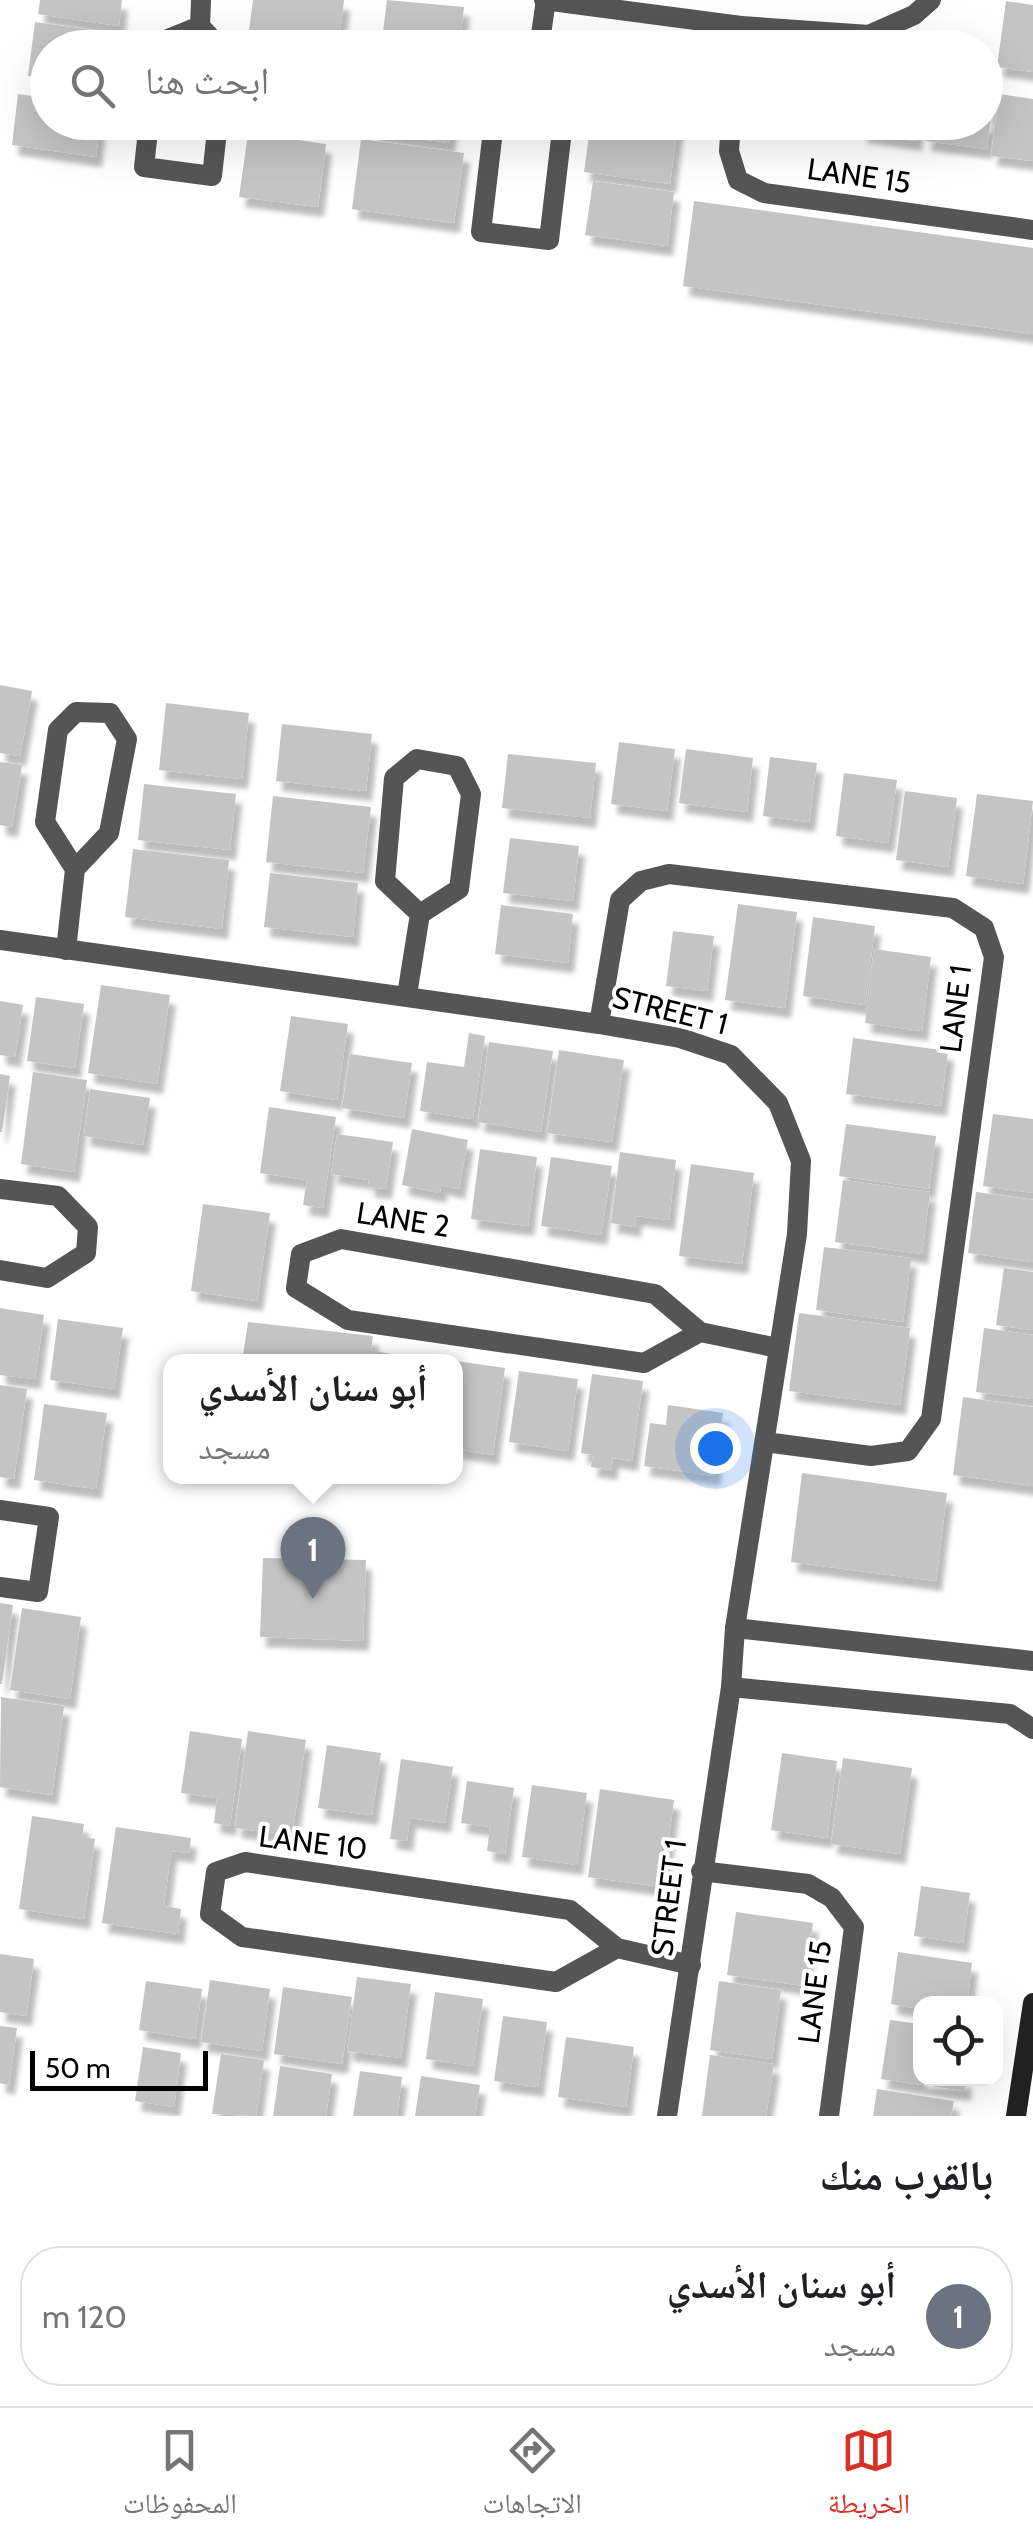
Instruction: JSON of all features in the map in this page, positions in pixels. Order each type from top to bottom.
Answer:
[{"type":"street","points":[[200,0],[200,26],[204,30]]},
{"type":"street","points":[[541,30],[545,0],[798,30]]},
{"type":"street","points":[[880,30],[914,15],[930,0]]},
{"type":"street","points":[[190,30],[200,26]]},
{"type":"street","points":[[741,26],[741,30]]},
{"type":"street","points":[[147,140],[144,168],[212,176],[216,140]]},
{"type":"street","points":[[492,140],[481,232],[549,240],[561,140]]},
{"type":"street","name":"LANE 15","points":[[730,140],[728,151],[738,180],[764,193],[1033,230]]},
{"type":"street","points":[[66,950],[76,869],[109,833],[126,738],[110,713],[76,712],[58,730],[45,822],[76,869]]},
{"type":"street","points":[[407,995],[420,914],[459,889],[471,794],[457,766],[417,759],[394,778],[385,881],[420,914]]},
{"type":"street","name":"LANE 1","points":[[599,1024],[620,900],[641,881],[668,874],[953,908],[984,928],[994,957],[930,1418],[908,1451],[871,1456],[765,1442]]},
{"type":"street","name":"STREET 1","points":[[0,940],[407,995],[680,1038],[731,1055],[778,1103],[802,1161],[796,1234],[667,2116]]},
{"type":"street","points":[[0,1189],[58,1196],[88,1227],[86,1253],[47,1278],[0,1270]]},
{"type":"street","name":"LANE 2","points":[[700,1332],[644,1363],[348,1320],[296,1288],[301,1254],[342,1239],[655,1294],[700,1332],[778,1348]]},
{"type":"street","points":[[0,1510],[49,1517],[38,1592],[0,1586]]},
{"type":"street","points":[[736,1628],[1033,1661]]},
{"type":"street","points":[[730,1687],[1010,1714],[1033,1729]]},
{"type":"street","name":"LANE 10","points":[[617,1948],[556,1982],[242,1937],[210,1914],[216,1872],[245,1862],[570,1910],[617,1948],[691,1965]]},
{"type":"street","name":"LANE 15","points":[[701,1870],[808,1884],[832,1898],[854,1928],[829,2116]]},
{"type":"street","points":[[1016,2116],[1033,2003]]},
{"type":"building","points":[[40,0],[122,0],[119,26],[38,14]]},
{"type":"building","points":[[253,0],[344,0],[340,30],[249,30]]},
{"type":"building","points":[[387,0],[464,7],[461,30],[383,30]]},
{"type":"building","points":[[1006,1],[1033,5],[1033,72],[1003,68]]},
{"type":"building","points":[[35,22],[92,30],[34,30]]},
{"type":"building","points":[[18,94],[30,96],[30,140],[98,140],[96,157],[12,145]]},
{"type":"building","points":[[1003,95],[1033,99],[1033,161],[991,156],[993,140],[1003,140]]},
{"type":"building","points":[[247,140],[326,144],[318,207],[239,197]]},
{"type":"building","points":[[361,140],[464,153],[454,223],[352,209]]},
{"type":"building","points":[[588,140],[676,140],[670,184],[584,172]]},
{"type":"building","points":[[925,140],[988,140],[987,149]]},
{"type":"building","points":[[593,181],[674,192],[667,246],[585,235]]},
{"type":"building","points":[[694,201],[1033,248],[1033,334],[683,286]]},
{"type":"building","points":[[0,685],[32,691],[20,756],[0,753]]},
{"type":"building","points":[[166,703],[249,713],[242,779],[159,770]]},
{"type":"building","points":[[282,724],[372,734],[366,791],[276,781]]},
{"type":"building","points":[[619,742],[675,749],[667,811],[611,804]]},
{"type":"building","points":[[686,749],[753,758],[747,812],[679,803]]},
{"type":"building","points":[[508,754],[596,763],[590,818],[502,808]]},
{"type":"building","points":[[770,757],[817,763],[809,822],[763,816]]},
{"type":"building","points":[[0,762],[22,765],[12,827],[0,825]]},
{"type":"building","points":[[844,773],[897,780],[888,843],[836,836]]},
{"type":"building","points":[[144,784],[236,794],[230,850],[138,840]]},
{"type":"building","points":[[905,791],[957,798],[948,867],[896,860]]},
{"type":"building","points":[[977,794],[1033,801],[1023,884],[966,876]]},
{"type":"building","points":[[273,796],[371,807],[363,873],[266,862]]},
{"type":"building","points":[[510,838],[579,846],[573,901],[503,893]]},
{"type":"building","points":[[133,849],[229,860],[222,929],[125,917]]},
{"type":"building","points":[[270,873],[358,883],[353,937],[264,927]]},
{"type":"building","points":[[738,904],[797,912],[785,1008],[725,1000]]},
{"type":"building","points":[[501,905],[573,914],[568,963],[495,954]]},
{"type":"building","points":[[813,917],[875,926],[865,1005],[803,996]]},
{"type":"building","points":[[673,931],[714,936],[707,991],[666,986]]},
{"type":"building","points":[[874,949],[931,957],[922,1031],[865,1023]]},
{"type":"building","points":[[101,985],[170,995],[157,1084],[88,1073]]},
{"type":"building","points":[[36,997],[84,1004],[75,1068],[27,1061]]},
{"type":"building","points":[[0,1001],[23,1005],[15,1057],[0,1055]]},
{"type":"building","points":[[291,1016],[348,1024],[337,1100],[280,1091]]},
{"type":"building","points":[[469,1033],[485,1036],[473,1119],[420,1111],[427,1062],[464,1067]]},
{"type":"building","points":[[853,1038],[948,1051],[941,1106],[846,1094]]},
{"type":"building","points":[[489,1042],[553,1051],[541,1132],[478,1122]]},
{"type":"building","points":[[559,1050],[624,1060],[612,1142],[547,1133]]},
{"type":"building","points":[[350,1054],[412,1063],[404,1118],[342,1108]]},
{"type":"building","points":[[33,1072],[87,1080],[74,1172],[21,1164]]},
{"type":"building","points":[[0,1074],[10,1076],[2,1132],[0,1132]]},
{"type":"building","points":[[90,1089],[150,1098],[143,1145],[84,1136]]},
{"type":"building","points":[[269,1107],[336,1117],[323,1208],[303,1205],[307,1180],[260,1173]]},
{"type":"building","points":[[993,1114],[1033,1119],[1033,1193],[983,1186]]},
{"type":"building","points":[[846,1124],[936,1136],[929,1189],[839,1176]]},
{"type":"building","points":[[412,1129],[468,1140],[459,1189],[441,1185],[440,1193],[402,1185]]},
{"type":"building","points":[[337,1134],[393,1142],[386,1189],[368,1187],[369,1180],[331,1174]]},
{"type":"building","points":[[480,1149],[537,1157],[528,1226],[471,1219]]},
{"type":"building","points":[[620,1152],[676,1160],[669,1220],[636,1216],[635,1227],[611,1223]]},
{"type":"building","points":[[551,1157],[612,1166],[601,1235],[541,1226]]},
{"type":"building","points":[[691,1164],[754,1173],[742,1264],[679,1256]]},
{"type":"building","points":[[843,1180],[930,1192],[922,1254],[835,1242]]},
{"type":"building","points":[[976,1192],[1033,1200],[1033,1262],[968,1253]]},
{"type":"building","points":[[203,1204],[270,1213],[257,1301],[191,1291]]},
{"type":"building","points":[[824,1247],[911,1258],[903,1322],[816,1310]]},
{"type":"building","points":[[1004,1268],[1033,1272],[1033,1330],[996,1325]]},
{"type":"building","points":[[0,1308],[44,1315],[35,1379],[0,1375]]},
{"type":"building","points":[[799,1313],[910,1328],[900,1405],[789,1391]]},
{"type":"building","points":[[58,1319],[123,1328],[114,1389],[50,1380]]},
{"type":"building","points":[[248,1322],[373,1336],[371,1350],[392,1354],[243,1354]]},
{"type":"building","points":[[984,1328],[1033,1335],[1033,1399],[976,1392]]},
{"type":"building","points":[[463,1362],[505,1368],[493,1455],[463,1450]]},
{"type":"building","points":[[519,1371],[578,1379],[568,1451],[509,1442]]},
{"type":"building","points":[[592,1374],[643,1381],[632,1461],[613,1458],[611,1470],[591,1467],[593,1455],[581,1453]]},
{"type":"building","points":[[0,1385],[27,1389],[14,1479],[0,1477]]},
{"type":"building","points":[[963,1397],[1033,1407],[1033,1486],[953,1475]]},
{"type":"building","points":[[44,1404],[107,1413],[96,1489],[34,1480]]},
{"type":"building","points":[[668,1405],[723,1413],[714,1476],[644,1466],[650,1423],[666,1425]]},
{"type":"building","points":[[802,1473],[947,1493],[936,1581],[791,1562]]},
{"type":"building","points":[[263,1558],[366,1560],[363,1641],[260,1637]]},
{"type":"building","points":[[0,1603],[13,1605],[2,1684],[0,1684]]},
{"type":"building","points":[[22,1608],[81,1617],[70,1699],[10,1690]]},
{"type":"building","points":[[1,1697],[64,1706],[52,1795],[0,1787]]},
{"type":"building","points":[[190,1731],[242,1739],[230,1826],[214,1823],[217,1798],[181,1793]]},
{"type":"building","points":[[248,1731],[306,1740],[292,1836],[235,1828]]},
{"type":"building","points":[[327,1745],[381,1753],[372,1815],[318,1808]]},
{"type":"building","points":[[782,1753],[837,1761],[827,1838],[771,1830]]},
{"type":"building","points":[[843,1758],[912,1768],[900,1854],[831,1844]]},
{"type":"building","points":[[401,1759],[453,1767],[445,1823],[410,1818],[407,1841],[390,1839]]},
{"type":"building","points":[[467,1781],[514,1788],[505,1854],[487,1851],[490,1827],[461,1823]]},
{"type":"building","points":[[532,1785],[587,1793],[577,1865],[522,1857]]},
{"type":"building","points":[[600,1789],[674,1800],[662,1887],[588,1877]]},
{"type":"building","points":[[32,1816],[84,1824],[82,1837],[95,1839],[84,1919],[19,1909]]},
{"type":"building","points":[[116,1827],[191,1838],[189,1853],[171,1851],[164,1906],[181,1909],[178,1934],[102,1923]]},
{"type":"building","points":[[921,1886],[970,1893],[963,1943],[914,1936]]},
{"type":"building","points":[[736,1912],[813,1923],[804,1986],[727,1975]]},
{"type":"building","points":[[898,1952],[972,1963],[968,1996],[913,1996],[913,2008],[891,2004]]},
{"type":"building","points":[[0,1954],[34,1959],[26,2016],[0,2012]]},
{"type":"building","points":[[357,1977],[411,1984],[401,2058],[347,2051]]},
{"type":"building","points":[[210,1980],[270,1989],[262,2051],[201,2042]]},
{"type":"building","points":[[146,1981],[202,1989],[195,2039],[139,2030]]},
{"type":"building","points":[[719,1981],[781,1990],[772,2059],[710,2050]]},
{"type":"building","points":[[283,1987],[352,1997],[342,2064],[274,2054]]},
{"type":"building","points":[[435,1992],[483,1999],[473,2066],[426,2059]]},
{"type":"building","points":[[503,2016],[547,2022],[538,2087],[494,2081]]},
{"type":"building","points":[[890,2020],[913,2023],[913,2084],[881,2079]]},
{"type":"building","points":[[0,2026],[17,2028],[9,2085],[0,2083]]},
{"type":"building","points":[[566,2037],[634,2047],[626,2107],[558,2097]]},
{"type":"building","points":[[143,2047],[181,2053],[174,2107],[135,2101]]},
{"type":"building","points":[[221,2054],[264,2060],[256,2116],[212,2114]]},
{"type":"building","points":[[710,2055],[774,2064],[766,2116],[702,2116]]},
{"type":"building","points":[[280,2066],[332,2074],[326,2116],[273,2116]]},
{"type":"building","points":[[360,2071],[402,2077],[397,2116],[353,2116]]},
{"type":"building","points":[[421,2076],[480,2085],[475,2116],[415,2116]]},
{"type":"building","points":[[930,2086],[965,2086],[965,2091]]},
{"type":"building","points":[[877,2089],[954,2101],[951,2116],[873,2116]]},
{"type":"place","name":"أبو سنان الأسدي","points":[[313,1599]]}]
